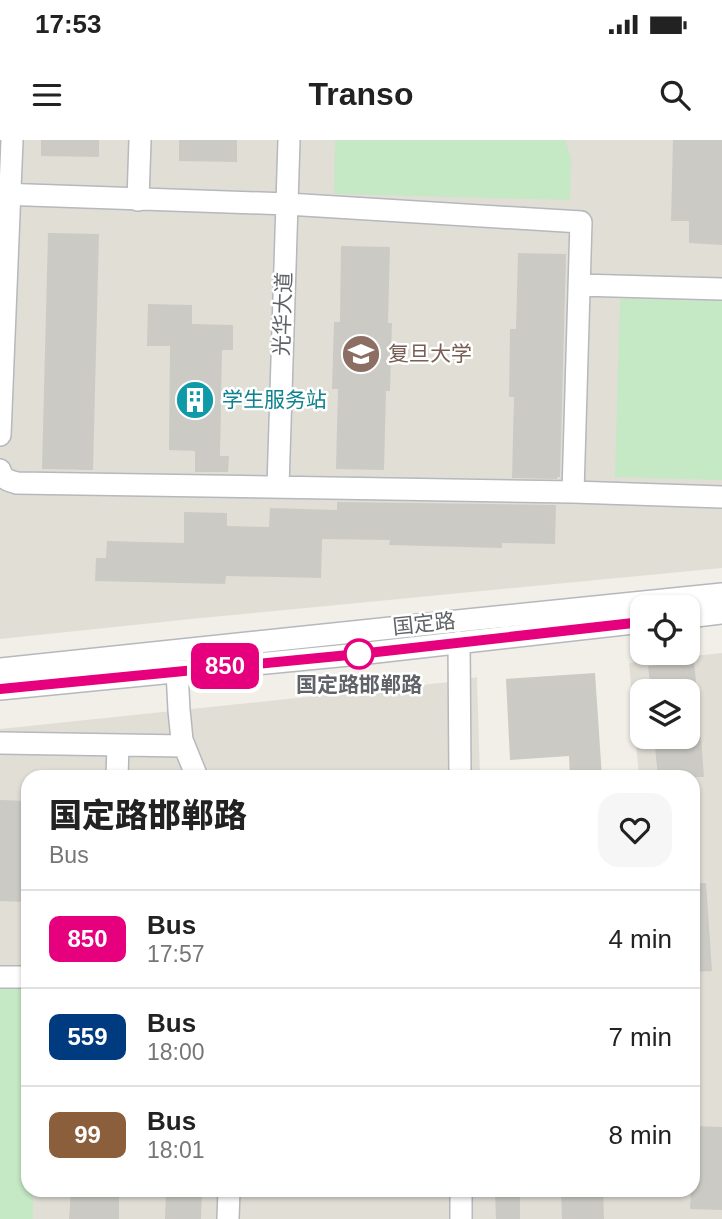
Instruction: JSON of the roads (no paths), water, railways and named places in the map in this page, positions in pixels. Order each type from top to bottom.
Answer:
[{"type":"street","points":[[0,435],[5,194],[12,140]]},
{"type":"street","points":[[138,200],[140,140]]},
{"type":"street","name":"光华大道","points":[[278,487],[289,140]]},
{"type":"street","points":[[5,194],[287,204],[581,222],[573,492]]},
{"type":"street","points":[[579,285],[722,289]]},
{"type":"street","points":[[0,472],[7,480],[17,483],[722,496]]},
{"type":"street","name":"国定路","points":[[0,669],[722,594]]},
{"type":"street","points":[[700,616],[722,613]]},
{"type":"street","name":"国定路","points":[[0,690],[630,623]]},
{"type":"street","points":[[460,642],[460,770]]},
{"type":"street","points":[[177,671],[180,724],[184,746],[194,770]]},
{"type":"street","points":[[0,743],[184,746]]},
{"type":"street","points":[[117,770],[118,745]]},
{"type":"street","points":[[0,977],[21,977]]},
{"type":"street","points":[[228,1219],[229,1197]]},
{"type":"street","points":[[461,1197],[461,1219]]},
{"type":"place","name":"复旦大学","points":[[361,354]]},
{"type":"place","name":"学生服务站","points":[[195,400]]},
{"type":"place","name":"国定路邯郸路","points":[[359,654]]}]
